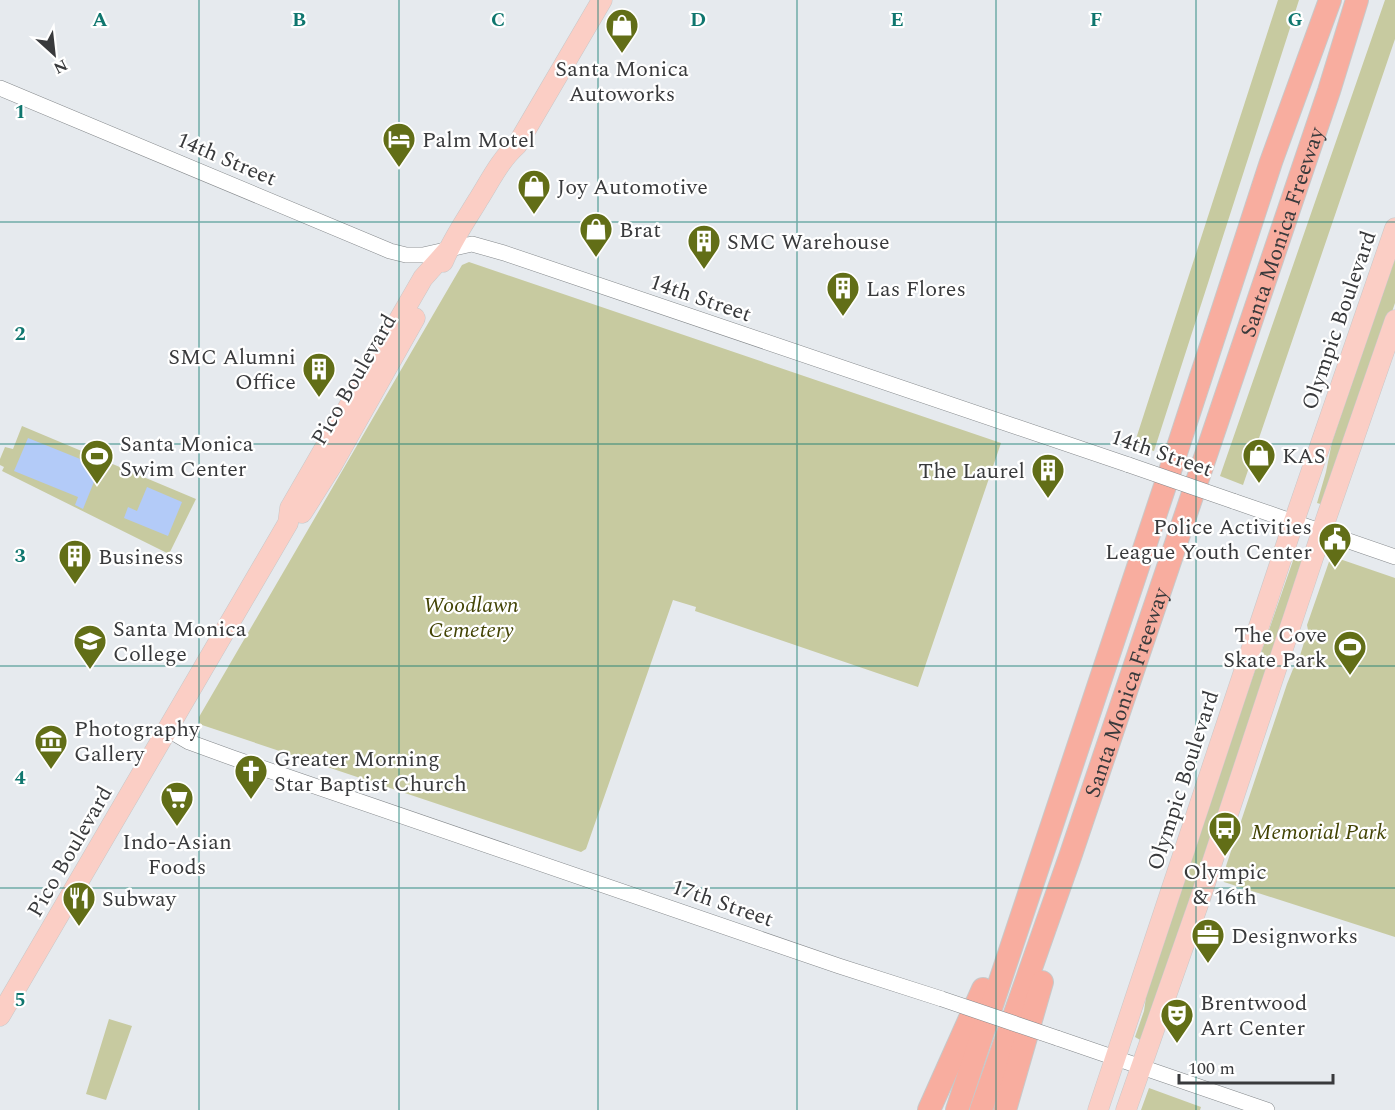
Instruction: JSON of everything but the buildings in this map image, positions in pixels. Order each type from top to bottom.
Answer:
[{"type":"highway","points":[[1271,162],[1279,105],[1313,0]]},
{"type":"highway","name":"Santa Monica Freeway","points":[[957,1110],[1271,162],[1330,0]]},
{"type":"highway","name":"Santa Monica Freeway","points":[[981,1110],[1070,857],[1329,91],[1357,0]]},
{"type":"highway","points":[[1329,91],[1352,61],[1373,0]]},
{"type":"highway","points":[[930,1110],[981,994],[1033,851],[1053,819]]},
{"type":"highway","points":[[1005,1110],[1045,968],[1070,857]]},
{"type":"main road","name":"Pico Boulevard","points":[[506,155],[505,141],[588,0]]},
{"type":"main road","name":"Pico Boulevard","points":[[0,1016],[288,523],[290,508],[333,449],[368,387],[423,278],[448,250],[506,155],[517,145],[602,0]]},
{"type":"main road","name":"Olympic Boulevard","points":[[1098,1110],[1294,522],[1395,228]]},
{"type":"main road","points":[[1126,1110],[1198,905],[1395,320]]},
{"type":"street","name":"14th Street","points":[[0,88],[390,251],[406,255],[423,255],[472,244],[504,253],[1395,557]]},
{"type":"street","name":"17th Street","points":[[167,729],[189,742],[839,966],[1267,1110]]},
{"type":"green space","points":[[1278,0],[1299,0],[1154,451],[1134,445]]},
{"type":"green space","points":[[1385,0],[1395,0],[1395,39],[1243,485],[1220,476]]},
{"type":"green space","points":[[1395,256],[1395,303],[1326,504],[1317,503],[1332,442]]},
{"type":"green space","name":"Woodlawn Cemetery","points":[[469,262],[1001,443],[918,687],[695,611],[696,607],[673,600],[586,849],[581,852],[202,725],[199,717],[462,265]]},
{"type":"green space","name":"Santa Monica Swim Center","points":[[22,426],[196,499],[169,554],[2,471],[4,467],[0,465],[0,459],[5,447],[13,449]]},
{"type":"green space","points":[[1297,549],[1305,553],[1294,589],[1142,1041],[1135,1037],[1144,1011],[1149,977]]},
{"type":"green space","name":"Memorial Park","points":[[1331,556],[1395,578],[1395,937],[1224,882],[1222,878],[1287,684],[1297,665],[1308,630],[1307,625]]},
{"type":"green space","points":[[109,1019],[132,1026],[106,1100],[86,1094]]},
{"type":"green space","points":[[1149,1088],[1201,1107],[1200,1110],[1141,1110]]},
{"type":"water","points":[[28,438],[100,467],[83,509],[75,505],[78,497],[14,471]]},
{"type":"water","points":[[147,487],[182,502],[168,536],[124,518],[128,507],[137,511]]},
{"type":"place","name":"Santa Monica Autoworks","points":[[622,54]]},
{"type":"place","name":"Palm Motel","points":[[399,168]]},
{"type":"place","name":"Joy Automotive","points":[[534,215]]},
{"type":"place","name":"Brat","points":[[596,258]]},
{"type":"place","name":"SMC Warehouse","points":[[704,270]]},
{"type":"place","name":"Las Flores","points":[[843,317]]},
{"type":"place","name":"SMC Alumni Office","points":[[319,398]]},
{"type":"place","name":"KAS","points":[[1259,484]]},
{"type":"place","name":"Santa Monica Swim Center","points":[[97,485]]},
{"type":"place","name":"The Laurel","points":[[1048,499]]},
{"type":"place","name":"Police Activities League Youth Center","points":[[1335,568]]},
{"type":"place","name":"Business","points":[[75,585]]},
{"type":"place","name":"Santa Monica College","points":[[90,670]]},
{"type":"place","name":"The Cove Skate Park","points":[[1350,676]]},
{"type":"place","name":"Photography Gallery","points":[[51,770]]},
{"type":"place","name":"Greater Morning Star Baptist Church","points":[[251,800]]},
{"type":"place","name":"Indo-Asian Foods","points":[[177,827]]},
{"type":"place","name":"Olympic & 16th","points":[[1225,857]]},
{"type":"place","name":"Subway","points":[[79,927]]},
{"type":"place","name":"Designworks","points":[[1208,964]]},
{"type":"place","name":"Brentwood Art Center","points":[[1177,1044]]}]
